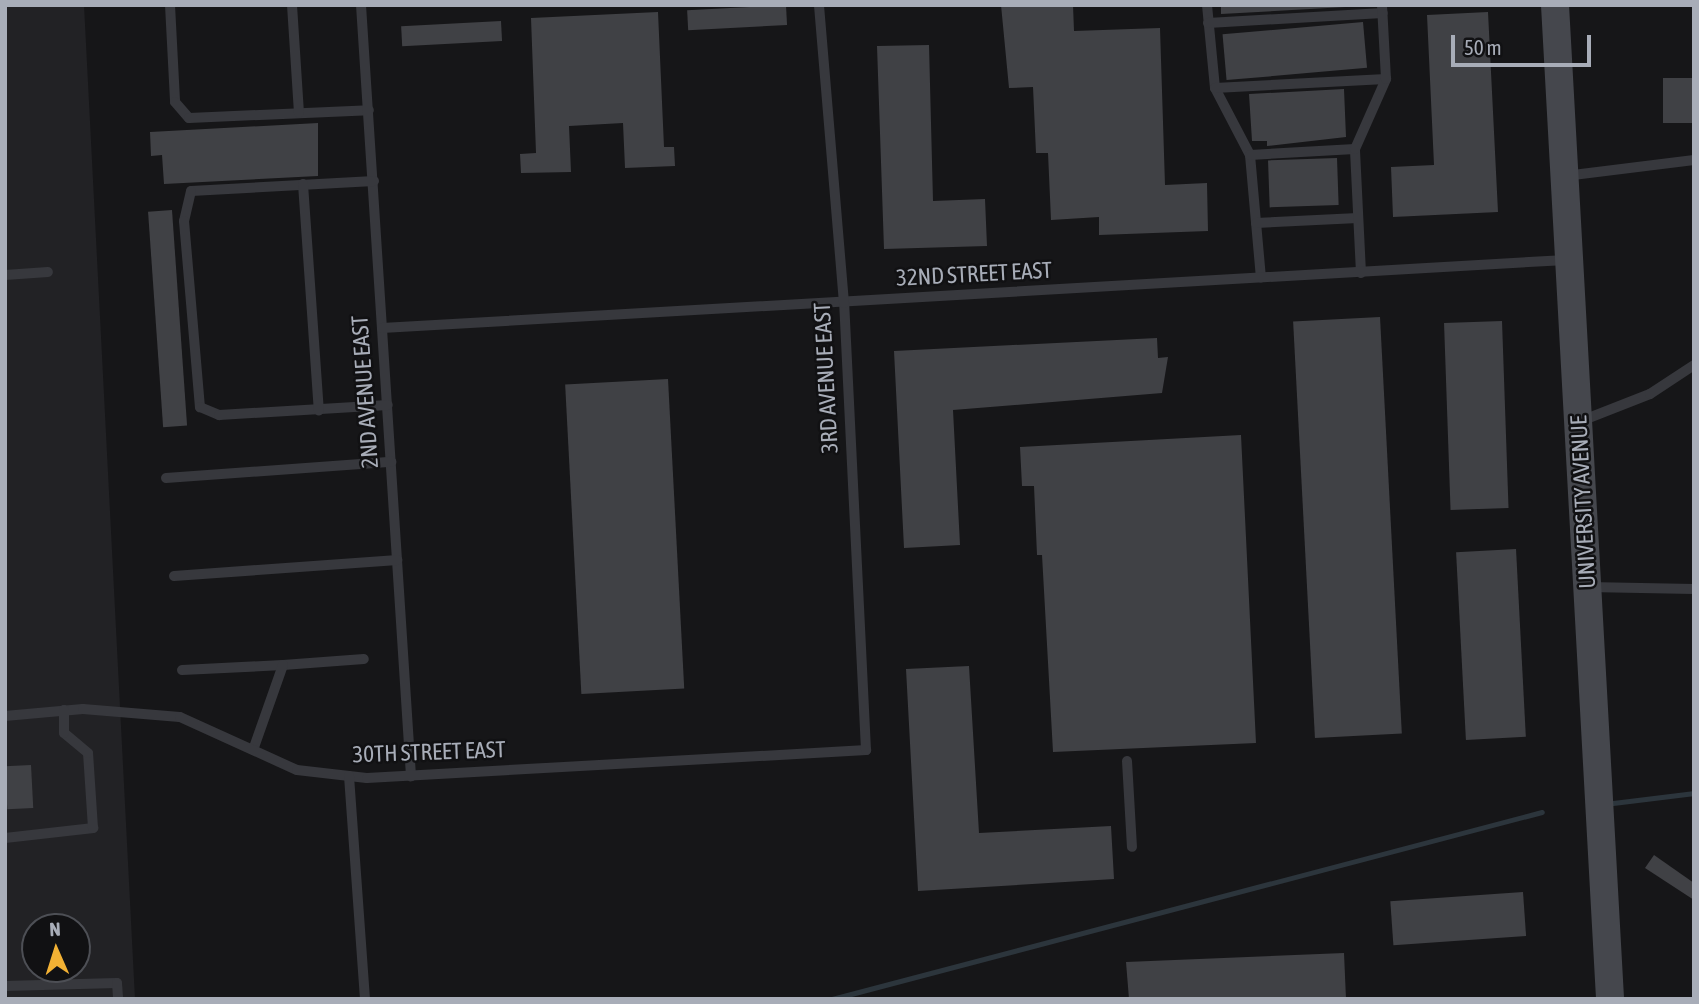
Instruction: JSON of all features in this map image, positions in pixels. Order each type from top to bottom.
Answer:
[{"type":"street","name":"UNIVERSITY AVENUE","points":[[1555,5],[1610,999]]},
{"type":"lane","points":[[170,5],[175,102],[189,118],[369,110]]},
{"type":"lane","points":[[292,5],[299,113]]},
{"type":"lane","name":"2ND AVENUE EAST","points":[[361,5],[411,776]]},
{"type":"lane","name":"3RD AVENUE EAST","points":[[819,5],[844,303],[866,750]]},
{"type":"lane","points":[[1207,5],[1215,88],[1250,155],[1261,278]]},
{"type":"lane","points":[[1208,23],[1383,9],[1386,79],[1355,149],[1361,273]]},
{"type":"lane","points":[[1215,88],[1386,79]]},
{"type":"lane","points":[[1250,155],[1355,149]]},
{"type":"lane","points":[[1565,176],[1694,160]]},
{"type":"lane","points":[[374,181],[191,191],[184,221],[200,407],[219,415],[388,405]]},
{"type":"lane","points":[[303,184],[319,410]]},
{"type":"lane","points":[[1256,223],[1358,218]]},
{"type":"lane","name":"32ND STREET EAST","points":[[382,328],[1569,260]]},
{"type":"lane","points":[[5,275],[48,272]]},
{"type":"lane","points":[[1578,422],[1650,394],[1694,365]]},
{"type":"lane","points":[[166,478],[391,462]]},
{"type":"lane","points":[[174,576],[397,561]]},
{"type":"lane","points":[[1587,587],[1694,589]]},
{"type":"lane","points":[[182,670],[364,659]]},
{"type":"lane","points":[[253,750],[283,665]]},
{"type":"lane","points":[[5,838],[93,828],[88,754],[64,733],[64,710]]},
{"type":"lane","name":"30TH STREET EAST","points":[[5,716],[64,710],[180,717],[297,769],[349,776],[411,776],[866,750]]},
{"type":"lane","points":[[1127,761],[1132,847]]},
{"type":"lane","points":[[349,776],[365,999]]},
{"type":"lane","points":[[5,986],[117,983],[118,999]]},
{"type":"shaded area","points":[[5,5],[84,5],[135,999],[5,999]]},
{"type":"building","points":[[786,5],[787,25],[688,30],[687,10]]},
{"type":"building","points":[[1001,5],[1073,5],[1074,31],[1160,28],[1165,185],[1207,183],[1208,231],[1099,235],[1099,217],[1051,220],[1048,153],[1036,153],[1033,87],[1009,88]]},
{"type":"building","points":[[1221,5],[1363,5],[1363,6],[1221,14]]},
{"type":"building","points":[[658,12],[664,147],[674,147],[675,166],[625,168],[623,123],[569,126],[571,172],[521,173],[520,154],[536,153],[531,18]]},
{"type":"building","points":[[1488,12],[1498,212],[1393,217],[1391,167],[1434,165],[1427,15]]},
{"type":"building","points":[[501,21],[502,41],[402,46],[401,26]]},
{"type":"building","points":[[1363,22],[1367,68],[1227,80],[1223,34]]},
{"type":"building","points":[[929,45],[933,201],[985,199],[987,246],[884,249],[877,46]]},
{"type":"building","points":[[1663,78],[1694,78],[1694,123],[1663,123]]},
{"type":"building","points":[[1344,89],[1346,137],[1267,146],[1267,141],[1252,141],[1249,94]]},
{"type":"building","points":[[318,123],[318,176],[164,184],[162,155],[151,156],[150,132]]},
{"type":"building","points":[[1337,158],[1339,205],[1270,207],[1268,160]]},
{"type":"building","points":[[172,210],[187,425],[163,427],[148,212]]},
{"type":"building","points":[[1380,317],[1402,733],[1315,738],[1293,322]]},
{"type":"building","points":[[1502,321],[1509,508],[1451,510],[1444,323]]},
{"type":"building","points":[[1157,338],[1158,358],[1168,357],[1162,393],[953,410],[960,545],[904,548],[894,351]]},
{"type":"building","points":[[668,379],[684,689],[581,694],[565,384]]},
{"type":"building","points":[[1241,435],[1256,743],[1053,752],[1042,555],[1037,555],[1034,486],[1022,486],[1020,447]]},
{"type":"building","points":[[1516,549],[1526,737],[1466,740],[1456,552]]},
{"type":"building","points":[[969,666],[979,833],[1111,826],[1114,879],[918,891],[906,669]]},
{"type":"building","points":[[31,765],[33,808],[7,809],[5,766]]},
{"type":"building","points":[[1654,855],[1694,883],[1694,900],[1645,868]]},
{"type":"building","points":[[1523,892],[1526,936],[1393,945],[1390,901]]},
{"type":"building","points":[[1344,953],[1346,999],[1129,999],[1126,962]]},
{"type":"waterway","points":[[1613,803],[1694,793]]},
{"type":"waterway","points":[[832,999],[1542,812]]}]
